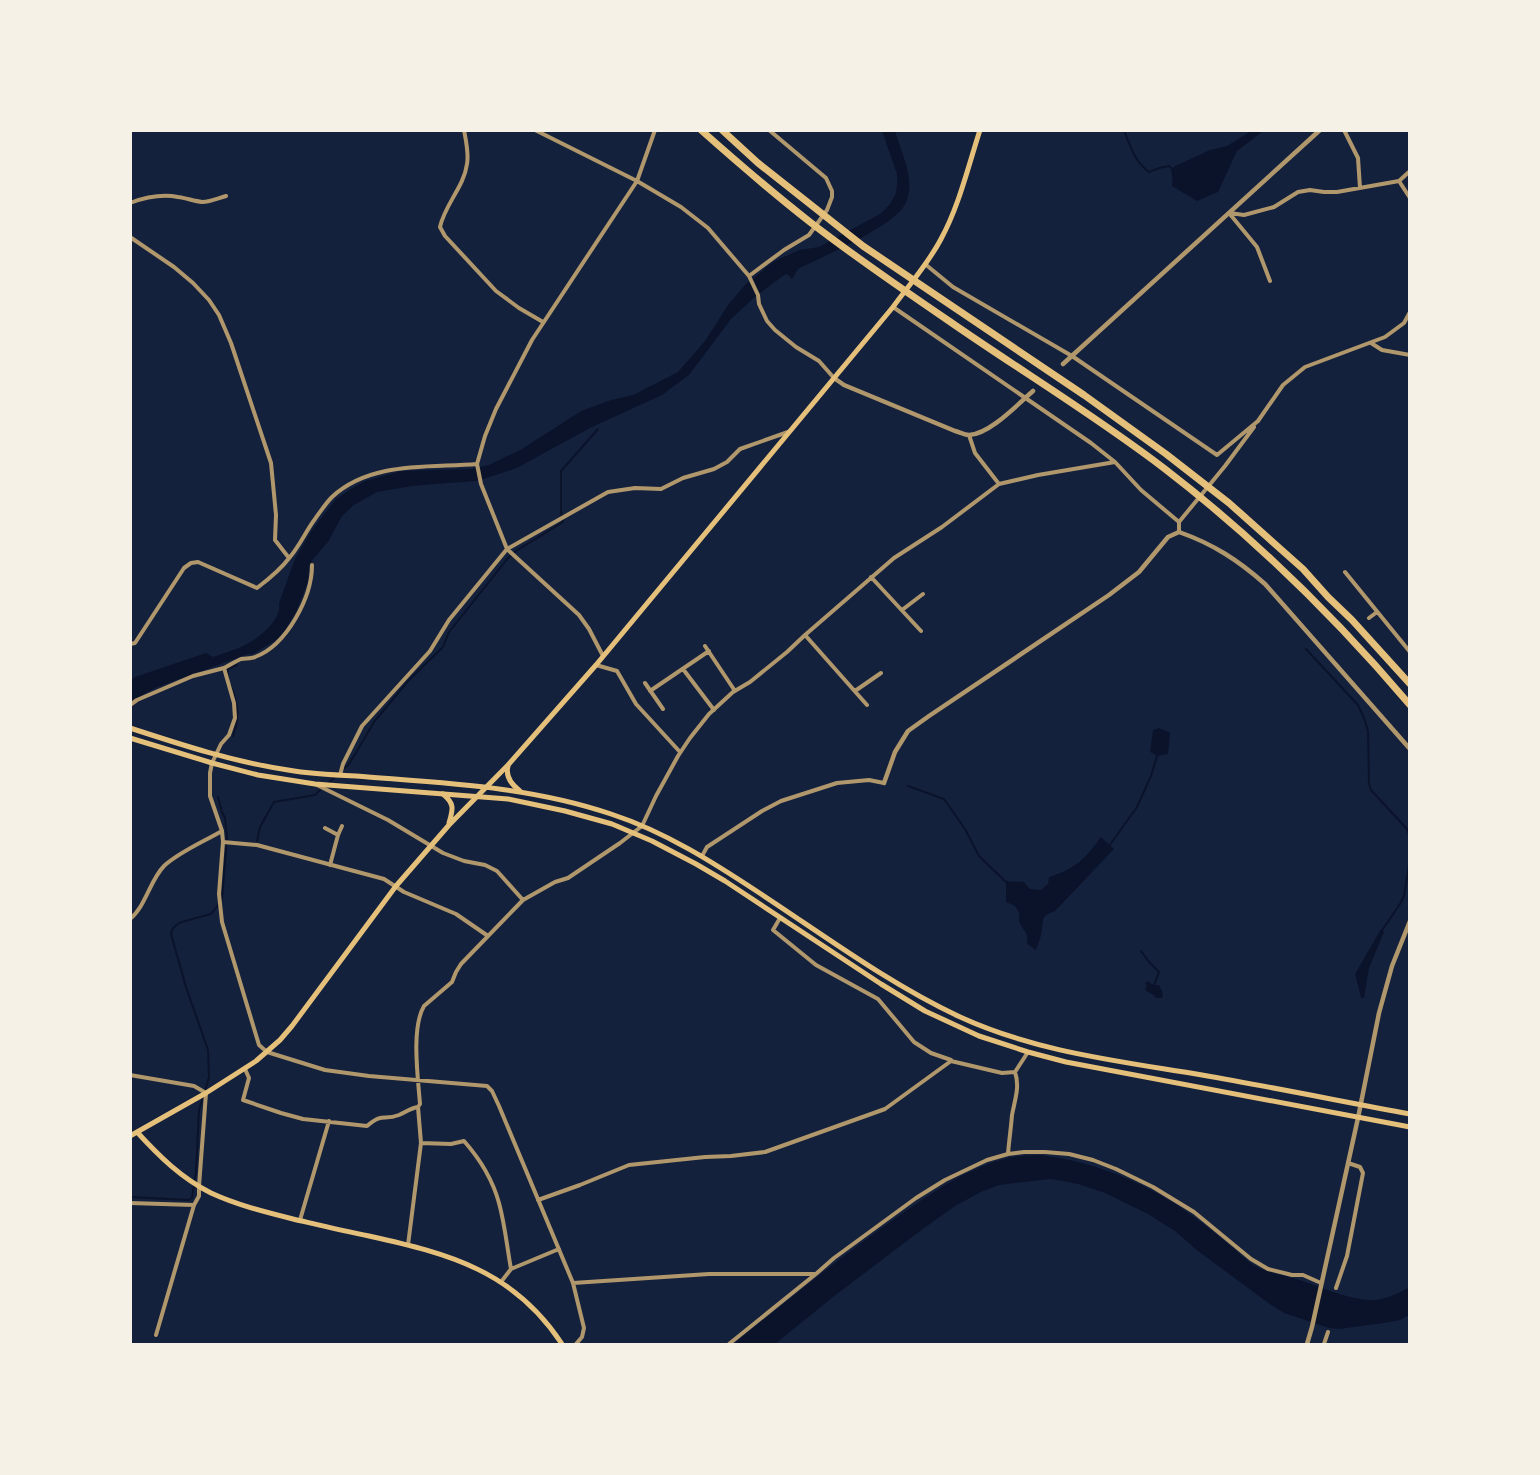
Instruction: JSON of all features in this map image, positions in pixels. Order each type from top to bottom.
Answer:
[{"type":"highway","points":[[701,130],[752,175],[855,256],[1089,414],[1164,468],[1229,520],[1325,610],[1410,705]]},
{"type":"highway","points":[[722,130],[758,163],[863,246],[1083,394],[1229,502],[1303,569],[1410,684]]},
{"type":"main road","points":[[130,1136],[245,1069],[267,1053],[292,1026],[396,886],[449,825],[508,765],[596,665],[893,307],[941,240],[952,216],[980,130]]},
{"type":"main road","points":[[130,728],[215,755],[289,770],[520,791],[584,805],[642,826],[702,856],[886,976],[927,1000],[985,1028],[1029,1043],[1069,1053],[1410,1114]]},
{"type":"main road","points":[[130,738],[258,775],[315,784],[508,799],[588,817],[634,833],[696,864],[880,984],[925,1011],[979,1036],[1066,1062],[1410,1127]]},
{"type":"main road","points":[[508,765],[509,779],[520,791]]},
{"type":"main road","points":[[443,794],[452,802],[449,825]]},
{"type":"main road","points":[[137,1132],[171,1167],[199,1186],[230,1201],[263,1212],[408,1245],[466,1263],[501,1282],[514,1292],[542,1318],[562,1344]]},
{"type":"street","points":[[464,130],[467,165],[440,227],[445,236],[496,291],[543,322]]},
{"type":"street","points":[[535,130],[637,181],[681,207],[708,228],[750,277],[767,321],[796,347],[819,361],[834,378],[844,385],[969,435],[993,424],[1033,391]]},
{"type":"street","points":[[750,277],[784,250],[809,235],[827,210],[832,197],[832,191],[826,178],[770,130]]},
{"type":"street","points":[[1063,364],[1320,130]]},
{"type":"street","points":[[1344,130],[1358,158],[1360,188]]},
{"type":"street","points":[[603,656],[579,615],[507,549],[481,484],[477,464],[485,436],[507,386],[543,322],[637,181],[654,131]]},
{"type":"street","points":[[1229,212],[1244,215],[1274,207],[1298,192],[1310,190],[1337,192],[1399,181],[1410,171]]},
{"type":"street","points":[[1399,181],[1410,198]]},
{"type":"street","points":[[130,203],[160,195],[201,202],[226,196]]},
{"type":"street","points":[[1229,212],[1257,247],[1270,281]]},
{"type":"street","points":[[130,237],[193,283],[219,315],[271,463],[276,515],[275,540],[290,558]]},
{"type":"street","points":[[925,264],[953,287],[1072,356],[1217,455],[1258,421]]},
{"type":"street","points":[[893,307],[1091,443],[1115,462],[1141,490],[1179,522]]},
{"type":"street","points":[[1179,532],[1179,522],[1225,466],[1283,385],[1305,366],[1371,343],[1394,332],[1404,324],[1410,312]]},
{"type":"street","points":[[1371,343],[1382,350],[1410,354]]},
{"type":"street","points":[[340,775],[362,726],[430,651],[449,620],[507,549],[608,492],[635,488],[661,489],[683,478],[714,469],[728,462],[740,449],[789,431]]},
{"type":"street","points":[[969,435],[975,453],[999,484]]},
{"type":"street","points":[[408,1245],[421,1143],[416,1044],[422,1010],[452,982],[461,964],[523,900],[555,882],[568,878],[642,826],[680,753],[714,710],[735,691],[787,652],[894,558],[942,527],[999,484],[1115,462]]},
{"type":"street","points":[[130,644],[135,643],[184,568],[191,563],[198,562],[257,588],[282,567],[332,497],[348,486],[366,476],[394,469],[477,464]]},
{"type":"street","points":[[702,856],[707,847],[781,801],[837,783],[869,780],[884,783],[895,752],[908,731],[1109,595],[1139,572],[1168,537],[1179,532],[1224,552],[1265,584],[1410,749]]},
{"type":"street","points":[[130,705],[194,676],[224,668],[240,659],[255,657],[270,649],[293,622],[305,598],[312,574],[312,565]]},
{"type":"street","points":[[1345,572],[1410,652]]},
{"type":"street","points":[[872,577],[921,631]]},
{"type":"street","points":[[902,610],[923,594]]},
{"type":"street","points":[[1369,618],[1377,612]]},
{"type":"street","points":[[805,635],[867,705]]},
{"type":"street","points":[[705,646],[735,691]]},
{"type":"street","points":[[650,691],[709,651]]},
{"type":"street","points":[[596,665],[617,671],[636,704],[680,753]]},
{"type":"street","points":[[224,668],[234,703],[235,718],[229,735],[215,755],[210,773],[210,796],[222,831],[223,842],[219,894],[222,922],[259,1045],[267,1053],[324,1071],[482,1085],[492,1091],[573,1282],[584,1328],[582,1337],[576,1344]]},
{"type":"street","points":[[682,669],[714,710]]},
{"type":"street","points":[[855,691],[881,673]]},
{"type":"street","points":[[645,683],[663,709]]},
{"type":"street","points":[[315,784],[387,820],[443,853],[464,861],[485,865],[497,871],[523,900]]},
{"type":"street","points":[[330,865],[342,826]]},
{"type":"street","points":[[324,828],[338,835]]},
{"type":"street","points":[[130,919],[138,912],[163,867],[222,831]]},
{"type":"street","points":[[223,842],[257,845],[384,879],[404,892],[456,914],[488,936]]},
{"type":"street","points":[[780,918],[773,930],[816,965],[878,999],[914,1042],[931,1053],[951,1060],[1002,1073],[1015,1072]]},
{"type":"street","points":[[1307,1344],[1384,994],[1392,966],[1410,921]]},
{"type":"street","points":[[1015,1072],[1028,1052]]},
{"type":"street","points":[[538,1200],[629,1165],[765,1152],[885,1109],[951,1060]]},
{"type":"street","points":[[245,1069],[249,1078],[243,1100],[303,1119],[366,1126],[377,1117],[398,1116],[418,1107]]},
{"type":"street","points":[[1008,1154],[1018,1088],[1015,1072]]},
{"type":"street","points":[[130,1075],[194,1086],[206,1093],[200,1196],[194,1205],[156,1335]]},
{"type":"street","points":[[300,1220],[329,1121]]},
{"type":"street","points":[[421,1143],[464,1141],[470,1148],[492,1183],[499,1201],[511,1269]]},
{"type":"street","points":[[729,1344],[834,1258],[916,1198],[945,1180],[987,1160],[1008,1154],[1045,1152],[1069,1154],[1116,1169],[1153,1187],[1194,1212],[1251,1259],[1268,1269],[1292,1275],[1303,1275],[1320,1286]]},
{"type":"street","points":[[1336,1288],[1347,1256],[1364,1173],[1360,1167],[1348,1163]]},
{"type":"street","points":[[130,1203],[194,1205]]},
{"type":"street","points":[[501,1282],[511,1269],[559,1249]]},
{"type":"street","points":[[573,1282],[709,1274],[817,1274]]},
{"type":"street","points":[[1324,1344],[1328,1332]]},
{"type":"water","points":[[882,131],[895,131],[905,162],[909,186],[904,206],[886,223],[872,232],[798,269],[792,279],[787,274],[783,276],[756,296],[731,319],[689,375],[662,395],[588,429],[517,468],[475,481],[412,486],[377,492],[354,505],[342,516],[328,542],[309,566],[308,582],[296,612],[276,640],[253,654],[155,688],[131,701],[131,680],[135,677],[206,653],[213,657],[241,647],[263,633],[277,616],[279,603],[295,559],[312,530],[336,499],[351,489],[365,481],[401,471],[470,469],[489,465],[522,449],[581,411],[633,395],[678,372],[705,341],[728,305],[745,285],[773,262],[799,250],[819,247],[880,214],[890,204],[896,193],[897,174]]},
{"type":"water","points":[[1251,131],[1262,132],[1237,151],[1218,192],[1197,201],[1172,186],[1173,167],[1210,150],[1227,146]]},
{"type":"water","points":[[1159,728],[1170,733],[1168,754],[1158,756],[1150,752],[1153,730]]},
{"type":"water","points":[[1101,837],[1114,849],[1055,911],[1045,916],[1036,950],[1027,944],[1027,935],[1019,922],[1019,912],[1015,906],[1006,902],[1006,881],[1024,882],[1030,889],[1041,890],[1048,884],[1049,877],[1079,862]]},
{"type":"water","points":[[1381,929],[1384,932],[1369,968],[1364,998],[1361,998],[1355,974]]},
{"type":"water","points":[[1148,981],[1153,985],[1159,985],[1163,997],[1156,998],[1146,991],[1145,983]]},
{"type":"water","points":[[1040,1155],[1077,1162],[1111,1172],[1144,1186],[1184,1210],[1249,1262],[1266,1271],[1361,1299],[1380,1299],[1409,1288],[1409,1315],[1400,1320],[1339,1329],[1329,1328],[1284,1313],[1198,1251],[1175,1231],[1148,1214],[1105,1193],[1078,1184],[1051,1179],[999,1185],[981,1192],[955,1206],[920,1231],[775,1344],[733,1344],[857,1246],[937,1190],[990,1163],[1013,1157]]},
{"type":"waterway","points":[[1124,130],[1134,153],[1144,168],[1149,172],[1169,166],[1173,175]]},
{"type":"waterway","points":[[342,770],[348,765],[374,722],[409,680],[443,647],[449,632],[508,558],[563,522],[561,471],[598,429]]},
{"type":"waterway","points":[[1306,649],[1358,705],[1368,731],[1371,790],[1407,829],[1410,837]]},
{"type":"waterway","points":[[228,677],[228,669],[237,665]]},
{"type":"waterway","points":[[231,686],[237,711],[233,736]]},
{"type":"waterway","points":[[1109,846],[1137,807],[1151,776],[1158,753]]},
{"type":"waterway","points":[[327,784],[336,776]]},
{"type":"waterway","points":[[908,786],[944,799],[965,829],[979,856],[1007,883]]},
{"type":"waterway","points":[[257,841],[260,827],[274,802],[315,795],[322,788]]},
{"type":"waterway","points":[[205,1091],[209,1077],[208,1050],[186,987],[171,934],[173,928],[179,923],[211,914],[222,900],[227,838],[225,818],[218,797]]},
{"type":"waterway","points":[[1381,932],[1404,896],[1410,858]]},
{"type":"waterway","points":[[1141,951],[1159,972],[1154,985]]},
{"type":"waterway","points":[[130,1197],[189,1200],[192,1198],[196,1171],[199,1110],[203,1097]]}]
